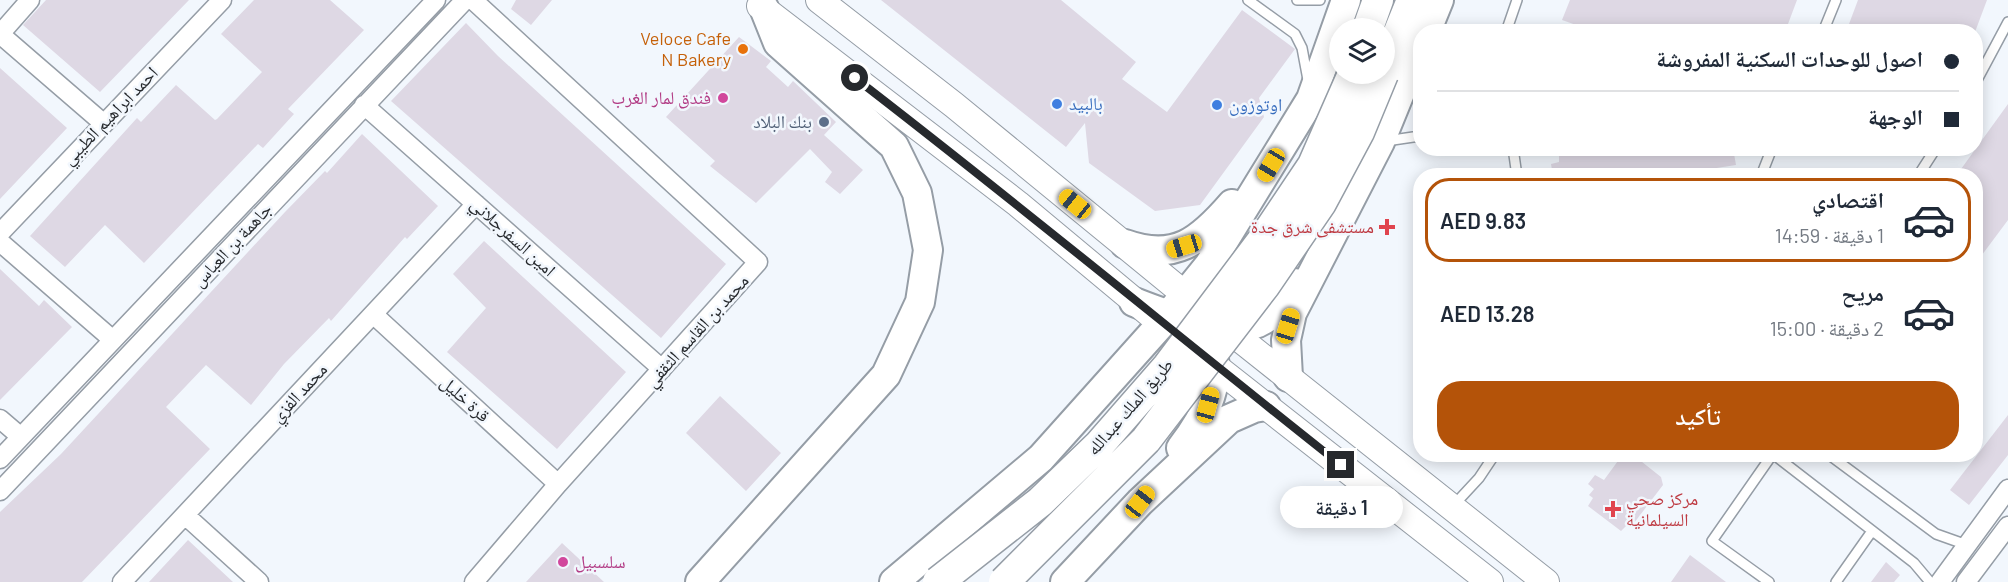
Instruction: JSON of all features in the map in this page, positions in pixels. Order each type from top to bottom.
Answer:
[{"type":"highway","points":[[1372,18],[1378,0]]},
{"type":"highway","points":[[1395,43],[1412,0]]},
{"type":"highway","name":"طريق الملك عبدالله","points":[[938,582],[1040,502],[1099,445],[1168,366],[1262,241],[1313,165],[1349,84]]},
{"type":"highway","points":[[1004,582],[1146,440],[1265,285],[1321,203],[1359,132],[1379,84]]},
{"type":"main road","points":[[819,0],[954,105],[1125,244],[1214,365],[1490,582]]},
{"type":"main road","points":[[894,582],[1007,488],[1075,423],[1209,265],[1311,99],[1346,0]]},
{"type":"main road","points":[[1429,24],[1439,0]]},
{"type":"main road","points":[[758,4],[1018,204],[1134,302],[1172,310],[1213,325],[1288,377],[1546,582]]},
{"type":"main road","points":[[700,582],[886,375],[920,302],[928,250],[917,193],[894,146],[778,43],[758,4]]},
{"type":"main road","points":[[1288,377],[1286,340],[1292,313],[1380,141],[1413,61]]},
{"type":"main road","points":[[1125,244],[1160,251],[1193,242],[1209,231],[1281,149]]},
{"type":"main road","points":[[1281,149],[1275,181],[1246,226],[1245,241],[1251,255],[1270,267],[1291,265],[1339,222]]},
{"type":"main road","points":[[1213,325],[1245,328],[1273,312],[1339,222]]},
{"type":"main road","points":[[1140,502],[1203,417],[1212,392],[1214,365],[1210,342],[1213,325]]},
{"type":"main road","points":[[1075,423],[1125,390],[1142,388],[1164,399],[1173,414],[1174,432],[1167,448],[1152,470],[1140,502]]},
{"type":"main road","points":[[1065,582],[1140,502],[1229,419],[1266,406]]},
{"type":"street","points":[[30,0],[0,34],[103,123]]},
{"type":"street","name":"احمد ابراهيم الطيبي","points":[[0,233],[222,0]]},
{"type":"street","name":"جاهمة بن العباس","points":[[1,457],[436,0]]},
{"type":"street","name":"جاهمة بن العباس","points":[[0,491],[465,0]]},
{"type":"street","name":"محمد بن القاسم الثقفي","points":[[473,0],[758,262],[558,484],[474,582]]},
{"type":"street","name":"امين السفرجلاني","points":[[364,105],[662,369]]},
{"type":"street","name":"محمد الفزي","points":[[122,582],[476,204]]},
{"type":"street","points":[[0,242],[113,340]]},
{"type":"street","name":"قرة خليل","points":[[373,314],[558,484]]},
{"type":"street","points":[[0,419],[21,437]]},
{"type":"street","points":[[1940,582],[2008,489]]},
{"type":"street","points":[[185,515],[259,582]]},
{"type":"street","points":[[1966,582],[2008,526]]},
{"type":"lane","points":[[1248,0],[1295,34],[1302,48],[1311,99]]},
{"type":"lane","points":[[1297,0],[1320,0]]},
{"type":"lane","points":[[1509,24],[1517,0]]},
{"type":"lane","points":[[1826,24],[1836,0]]},
{"type":"lane","points":[[1983,69],[2008,22]]},
{"type":"lane","points":[[1380,141],[1413,137]]},
{"type":"lane","points":[[1452,507],[1479,478],[1490,462]]},
{"type":"lane","points":[[1767,462],[1712,541],[1768,582]]},
{"type":"lane","points":[[1781,462],[1914,563],[1930,582]]},
{"type":"lane","points":[[1838,462],[1936,534],[1967,545]]},
{"type":"lane","points":[[1836,582],[1872,531]]},
{"type":"building","points":[[46,0],[189,0],[100,92],[23,25]]},
{"type":"building","points":[[254,0],[330,0],[364,30],[288,109],[294,114],[263,148],[258,144],[144,263],[105,225],[65,267],[30,236],[137,118],[141,122],[176,85],[215,120],[262,72],[221,34]]},
{"type":"building","points":[[516,0],[552,0],[531,25],[511,9]]},
{"type":"building","points":[[881,0],[1061,0],[1136,62],[1122,79],[1167,112],[1242,10],[1295,49],[1259,98],[1264,117],[1200,205],[1155,211],[1089,163],[1085,123],[1066,147]]},
{"type":"building","points":[[1570,0],[1797,0],[1788,24],[1573,24],[1562,20]]},
{"type":"building","points":[[1858,0],[1987,0],[1978,24],[1849,24]]},
{"type":"building","points":[[466,23],[498,56],[726,264],[661,338],[391,101]]},
{"type":"building","points":[[739,37],[771,61],[766,67],[788,87],[793,81],[836,122],[824,135],[863,170],[840,194],[825,182],[832,172],[810,149],[756,203],[710,166],[715,161],[666,117]]},
{"type":"building","points":[[0,68],[67,128],[0,199]]},
{"type":"building","points":[[2008,104],[2008,220],[1983,254],[1983,168],[1962,168],[1970,156],[1983,156],[1983,139]]},
{"type":"building","points":[[362,134],[438,206],[407,239],[405,237],[331,321],[329,318],[284,364],[251,405],[206,365],[166,407],[210,449],[82,582],[0,582],[0,512],[61,454],[285,212],[325,171],[327,173]]},
{"type":"building","points":[[1559,156],[1734,156],[1736,165],[1717,168],[1552,168],[1551,164],[1559,162]]},
{"type":"building","points":[[484,241],[626,372],[557,449],[447,352],[486,308],[453,274]]},
{"type":"building","points":[[0,269],[39,306],[44,300],[72,327],[0,400]]},
{"type":"building","points":[[720,396],[781,453],[746,491],[686,433]]},
{"type":"building","points":[[2008,415],[2008,455],[1969,505],[1950,490],[1972,462],[1983,462],[1983,447]]},
{"type":"building","points":[[1617,462],[1642,462],[1661,477],[1663,485],[1631,527],[1628,524],[1621,531],[1588,506],[1593,498],[1589,495],[1594,489],[1588,484],[1595,475],[1604,480]]},
{"type":"building","points":[[188,540],[233,582],[149,582]]},
{"type":"building","name":"سلسبيل","points":[[562,543],[604,582],[526,582]]},
{"type":"building","points":[[1690,555],[1726,582],[1671,582]]},
{"type":"building","points":[[1886,562],[1900,575],[1894,582],[1871,582]]},
{"type":"place","name":"Veloce Cafe N Bakery","points":[[743,49]]},
{"type":"place","name":"فندق لمار الغرب","points":[[723,98]]},
{"type":"place","name":"بالبيد","points":[[1057,104]]},
{"type":"place","name":"اوتوزون","points":[[1217,105]]},
{"type":"place","name":"بنك البلاد","points":[[824,122]]},
{"type":"place","name":"مستشفى شرق جدة","points":[[1387,227]]},
{"type":"place","name":"مركز صحي السيلمانية","points":[[1613,509]]},
{"type":"place","name":"سلسبيل","points":[[563,562]]},
{"type":"route","points":[[855,78],[1018,204],[1134,302],[1341,465]]}]
